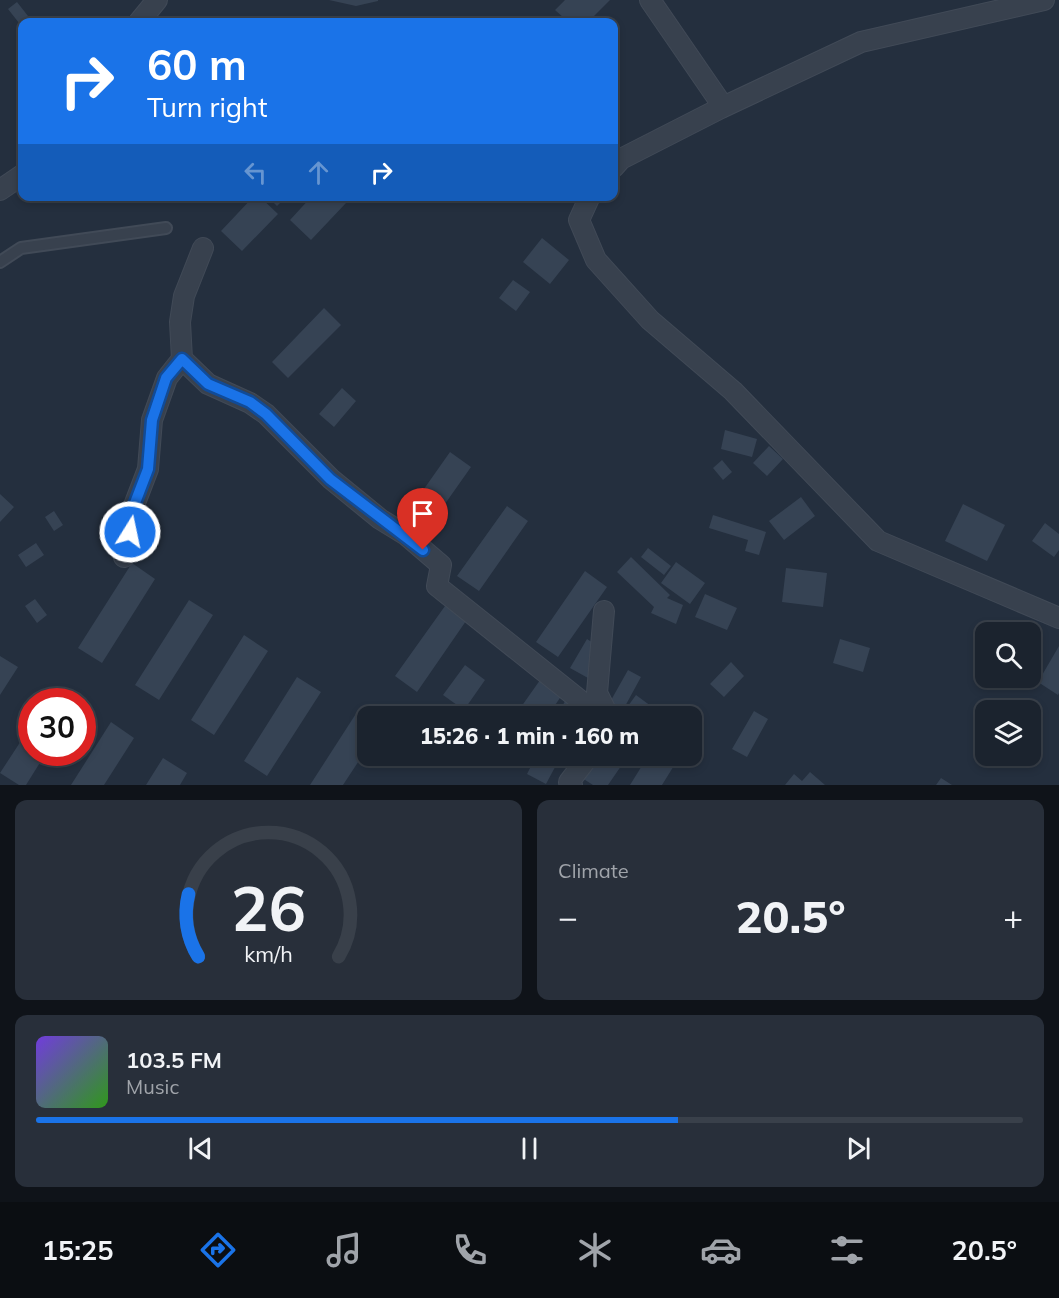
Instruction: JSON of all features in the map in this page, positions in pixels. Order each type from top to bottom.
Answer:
[{"type":"street","points":[[142,18],[157,0]]},
{"type":"street","points":[[650,0],[718,99],[721,108]]},
{"type":"street","points":[[618,162],[721,108],[861,42],[1044,0]]},
{"type":"street","points":[[0,190],[18,178]]},
{"type":"street","points":[[588,201],[579,220],[596,260],[650,320],[733,391],[878,541],[1059,618]]},
{"type":"street","points":[[203,248],[184,296],[180,322],[182,359],[208,384],[250,402],[266,414],[330,479],[380,519],[406,535],[441,565],[437,586],[587,706]]},
{"type":"street","points":[[124,557],[130,549],[130,516],[148,469],[152,420],[166,378],[182,359]]},
{"type":"street","points":[[604,611],[597,693],[604,706]]},
{"type":"street","points":[[572,785],[569,782],[581,766]]},
{"type":"lane","points":[[0,262],[21,249],[166,228]]},
{"type":"building","points":[[329,0],[378,0],[378,1],[356,6]]},
{"type":"building","points":[[565,0],[610,0],[592,18],[564,18],[555,10]]},
{"type":"building","points":[[17,2],[28,16],[18,18],[18,22],[8,9]]},
{"type":"building","points":[[249,201],[264,201],[278,214],[242,251],[221,231]]},
{"type":"building","points":[[272,201],[282,201],[277,206]]},
{"type":"building","points":[[307,201],[344,201],[346,203],[311,240],[290,220]]},
{"type":"building","points":[[542,238],[569,260],[550,284],[523,262]]},
{"type":"building","points":[[513,280],[530,292],[516,311],[499,298]]},
{"type":"building","points":[[324,308],[341,325],[288,378],[272,362]]},
{"type":"building","points":[[342,388],[356,401],[334,427],[319,414]]},
{"type":"building","points":[[725,430],[757,439],[752,457],[721,449]]},
{"type":"building","points":[[769,446],[783,459],[767,476],[753,463]]},
{"type":"building","points":[[450,452],[471,467],[421,538],[400,523]]},
{"type":"building","points":[[722,460],[732,472],[723,480],[713,468]]},
{"type":"building","points":[[0,494],[14,507],[0,522]]},
{"type":"building","points":[[801,497],[815,516],[784,540],[769,521]]},
{"type":"building","points":[[963,504],[1005,525],[987,561],[945,541]]},
{"type":"building","points":[[507,506],[528,521],[479,591],[457,576]]},
{"type":"building","points":[[54,511],[63,525],[54,531],[45,517]]},
{"type":"building","points":[[713,515],[766,532],[759,555],[745,551],[748,540],[709,528]]},
{"type":"building","points":[[1045,523],[1059,534],[1059,550],[1054,557],[1032,541]]},
{"type":"building","points":[[36,543],[44,555],[26,567],[18,555]]},
{"type":"building","points":[[648,548],[671,566],[664,575],[641,557]]},
{"type":"building","points":[[631,557],[670,595],[667,598],[683,605],[676,624],[651,613],[654,607],[617,572]]},
{"type":"building","points":[[676,562],[705,583],[690,604],[661,583]]},
{"type":"building","points":[[132,563],[155,579],[102,663],[78,648]]},
{"type":"building","points":[[786,568],[827,573],[823,607],[782,602]]},
{"type":"building","points":[[585,571],[607,587],[558,657],[536,642]]},
{"type":"building","points":[[705,594],[737,608],[727,630],[695,617]]},
{"type":"building","points":[[35,599],[47,615],[37,623],[25,606]]},
{"type":"building","points":[[189,600],[213,615],[159,700],[135,685]]},
{"type":"building","points":[[445,606],[466,621],[417,692],[395,676]]},
{"type":"building","points":[[244,635],[268,651],[214,735],[191,720]]},
{"type":"building","points":[[587,639],[604,650],[588,678],[570,668]]},
{"type":"building","points":[[840,639],[870,648],[863,672],[833,663]]},
{"type":"building","points":[[1059,646],[1058,695],[1041,684],[1041,677]]},
{"type":"building","points":[[0,656],[18,667],[0,695]]},
{"type":"building","points":[[731,662],[744,676],[724,697],[710,684]]},
{"type":"building","points":[[465,665],[485,680],[467,706],[458,706],[443,695]]},
{"type":"building","points":[[628,670],[641,677],[625,706],[616,706],[610,702]]},
{"type":"building","points":[[545,673],[566,689],[554,706],[522,706]]},
{"type":"building","points":[[297,677],[321,692],[267,776],[244,761]]},
{"type":"building","points":[[636,695],[651,706],[628,706]]},
{"type":"building","points":[[566,699],[579,706],[562,706]]},
{"type":"building","points":[[754,711],[768,719],[747,757],[732,749]]},
{"type":"building","points":[[357,712],[357,764],[343,785],[310,785]]},
{"type":"building","points":[[111,722],[134,738],[104,785],[71,785],[83,766],[96,766],[96,746]]},
{"type":"building","points":[[18,745],[18,766],[38,766],[26,785],[19,785],[0,773]]},
{"type":"building","points":[[163,758],[187,773],[180,785],[146,785]]},
{"type":"building","points":[[531,766],[556,766],[546,784],[527,774]]},
{"type":"building","points":[[586,766],[621,766],[608,785],[593,785],[579,776]]},
{"type":"building","points":[[642,766],[674,766],[662,785],[630,785]]},
{"type":"building","points":[[810,772],[825,785],[785,785],[794,774],[802,781]]},
{"type":"building","points":[[941,778],[952,785],[936,785]]},
{"type":"route","points":[[130,532],[130,516],[148,469],[152,420],[166,378],[182,359],[208,384],[250,402],[266,414],[330,479],[423,550]]}]
